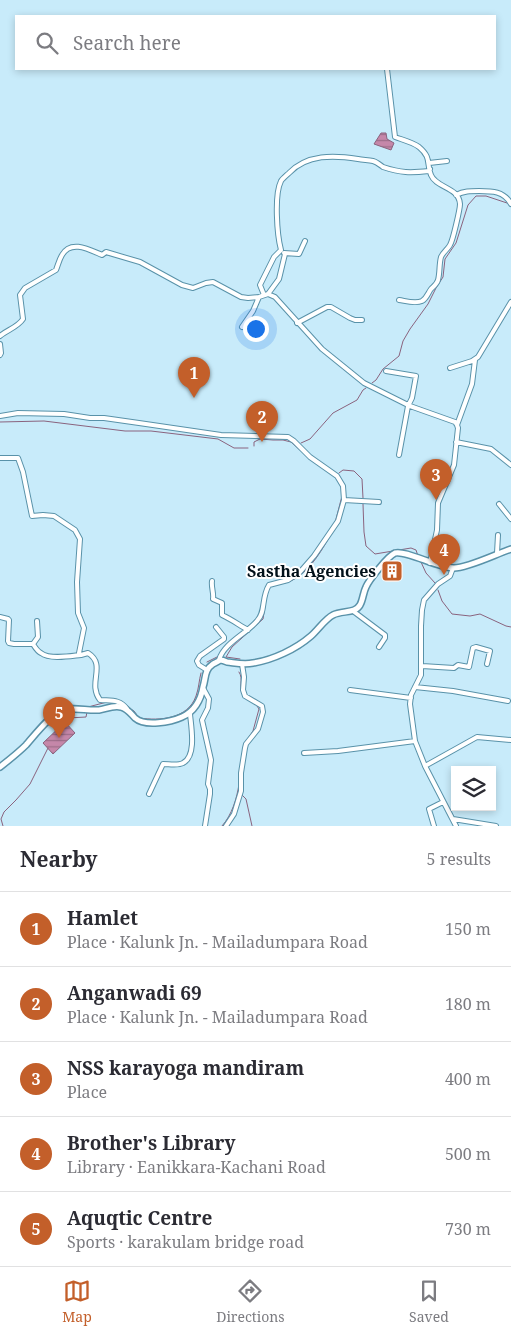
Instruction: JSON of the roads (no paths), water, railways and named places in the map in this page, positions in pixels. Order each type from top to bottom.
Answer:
[{"type":"main road","points":[[0,767],[59,711],[68,709],[100,710],[111,706],[122,707],[128,710],[140,722],[152,724],[190,714],[197,704],[207,670],[219,660],[252,664],[269,660],[288,651],[309,638],[330,616],[344,611],[353,611],[359,606],[370,579],[393,554],[404,553],[430,563],[453,568],[464,567],[511,549]]},
{"type":"street","points":[[387,70],[395,137],[421,148],[428,157],[431,175],[439,184],[450,189],[456,195],[460,204],[450,246],[443,252],[436,283],[428,296],[420,302],[399,300]]},
{"type":"street","points":[[304,241],[298,254],[285,254],[281,250],[278,240],[277,200],[281,181],[295,166],[312,159],[329,156],[374,162],[380,166],[401,172],[414,173],[429,171],[430,169]]},
{"type":"street","points":[[429,163],[447,161]]},
{"type":"street","points":[[456,195],[470,191],[495,192],[507,198],[511,204]]},
{"type":"street","points":[[0,336],[20,324],[23,319],[20,294],[25,288],[56,270],[64,252],[75,246],[102,255],[106,252],[140,262],[182,285],[193,288],[213,282],[241,297],[248,298],[266,295],[275,297],[322,349],[364,383],[408,406],[457,424]]},
{"type":"street","points":[[266,295],[260,285],[274,257],[281,250]]},
{"type":"street","points":[[266,295],[281,274],[285,254]]},
{"type":"street","points":[[242,326],[253,311],[258,297]]},
{"type":"street","points":[[430,563],[437,530],[438,502],[454,465],[457,424],[472,384],[475,360],[511,302]]},
{"type":"street","points":[[298,323],[328,307],[355,320],[362,320]]},
{"type":"street","points":[[0,345],[0,355]]},
{"type":"street","points":[[450,368],[475,360]]},
{"type":"street","points":[[386,371],[416,376],[412,398],[408,406],[399,455]]},
{"type":"street","points":[[0,416],[18,413],[64,414],[104,418],[221,436],[288,437],[310,457],[337,476],[343,486],[344,500],[338,521],[314,556],[300,572],[288,580],[269,585],[264,598],[262,614],[248,630],[222,652],[219,660]]},
{"type":"street","points":[[456,442],[491,450],[511,465]]},
{"type":"street","points":[[0,458],[18,458],[23,472],[32,516],[54,516],[75,530],[80,539],[77,582],[78,613],[84,628],[79,650],[81,655]]},
{"type":"street","points":[[344,500],[379,502]]},
{"type":"street","points":[[499,504],[511,519]]},
{"type":"street","points":[[497,553],[498,535]]},
{"type":"street","points":[[453,568],[450,576],[438,584],[424,600],[421,631],[422,666],[420,679],[412,690],[411,698],[415,740],[425,766],[456,826]]},
{"type":"street","points":[[212,581],[214,599],[222,603],[222,615],[248,630]]},
{"type":"street","points":[[353,611],[385,635],[379,648]]},
{"type":"street","points":[[0,617],[9,620],[9,643],[33,644]]},
{"type":"street","points":[[33,644],[38,637],[37,621]]},
{"type":"street","points":[[207,670],[199,665],[197,661],[200,656],[224,639],[224,636],[216,626]]},
{"type":"street","points":[[33,644],[44,655],[66,657],[88,653],[94,657],[97,662],[96,695],[100,700],[113,700],[123,703],[128,710]]},
{"type":"street","points":[[422,666],[454,668],[458,665],[468,666],[473,648],[476,647],[490,652],[487,664]]},
{"type":"street","points":[[226,826],[234,814],[241,791],[241,773],[246,744],[258,729],[263,712],[262,706],[245,696],[242,664]]},
{"type":"street","points":[[415,687],[453,691],[508,701]]},
{"type":"street","points":[[203,688],[209,699],[208,708],[202,722],[211,760],[208,784],[210,794],[205,826]]},
{"type":"street","points":[[350,690],[411,698]]},
{"type":"street","points":[[149,794],[163,764],[182,764],[188,760],[193,742],[190,714]]},
{"type":"street","points":[[425,766],[477,736],[511,740]]},
{"type":"street","points":[[304,753],[338,751],[415,740]]},
{"type":"street","points":[[434,826],[429,809],[443,802]]},
{"type":"street","points":[[453,819],[496,826]]},
{"type":"waterway","points":[[372,383],[383,369],[399,356],[403,341],[428,304],[443,277],[445,259],[456,243],[468,205],[476,196],[486,196],[507,203]]},
{"type":"waterway","points":[[301,443],[310,439],[333,413],[357,400],[366,388]]},
{"type":"waterway","points":[[0,422],[44,421],[125,431],[151,431],[218,439],[234,448],[248,448]]},
{"type":"waterway","points":[[254,446],[254,442],[260,439],[283,440],[291,442],[310,459]]},
{"type":"waterway","points":[[339,473],[343,470],[354,471],[362,479],[363,498]]},
{"type":"waterway","points":[[335,523],[342,496]]},
{"type":"waterway","points":[[363,504],[366,546],[375,554],[411,548],[416,550],[418,556]]},
{"type":"waterway","points":[[278,584],[295,579],[303,573],[321,551],[330,536]]},
{"type":"waterway","points":[[421,562],[426,573],[435,583]]},
{"type":"waterway","points":[[438,590],[442,601],[452,614],[470,616],[480,614],[511,627]]},
{"type":"waterway","points":[[240,659],[226,657],[232,647],[263,619],[265,606]]},
{"type":"waterway","points":[[207,662],[219,656]]},
{"type":"waterway","points":[[239,672],[243,695]]},
{"type":"waterway","points":[[127,707],[134,711],[139,718],[156,719],[180,714],[192,704],[197,693],[201,673]]},
{"type":"waterway","points":[[88,709],[88,707],[107,702],[117,704]]},
{"type":"waterway","points":[[249,737],[253,731],[259,709],[257,706]]},
{"type":"waterway","points":[[64,723],[68,718],[86,717],[87,712]]},
{"type":"waterway","points":[[3,826],[1,819],[4,812],[30,784],[48,748]]},
{"type":"waterway","points":[[222,826],[229,817],[239,784]]},
{"type":"waterway","points":[[242,795],[246,799],[252,826]]},
{"type":"place","name":"Hamlet","points":[[194,398]]},
{"type":"place","name":"Anganwadi 69","points":[[262,442]]},
{"type":"place","name":"NSS karayoga mandiram","points":[[436,500]]},
{"type":"place","name":"Sastha Agencies","points":[[392,571]]},
{"type":"place","name":"Brother's Library","points":[[444,575]]},
{"type":"place","name":"Aquqtic Centre","points":[[59,738]]}]
